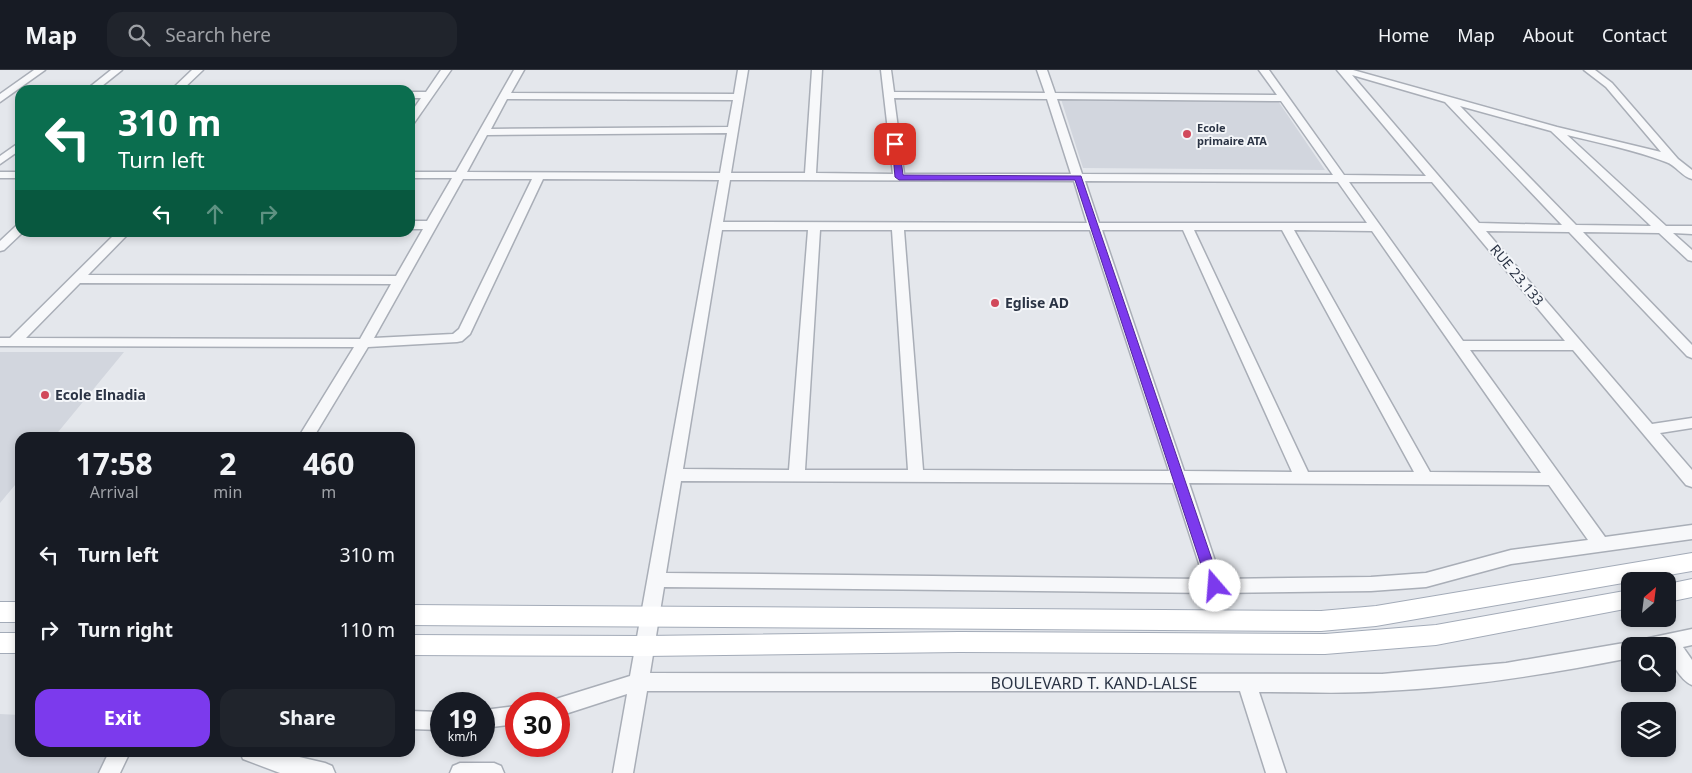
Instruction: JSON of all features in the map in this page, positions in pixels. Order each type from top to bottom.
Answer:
[{"type":"main road","points":[[415,615],[1321,621],[1376,616],[1692,562]]},
{"type":"main road","points":[[1676,591],[1692,588]]},
{"type":"main road","points":[[415,645],[645,646],[959,642],[1326,644],[1436,635],[1621,602]]},
{"type":"main road","points":[[0,612],[15,612]]},
{"type":"main road","points":[[0,643],[15,643]]},
{"type":"street","points":[[18,85],[40,70]]},
{"type":"street","points":[[98,85],[117,70]]},
{"type":"street","points":[[182,85],[198,70]]},
{"type":"street","points":[[415,114],[446,70]]},
{"type":"street","points":[[309,432],[364,343],[519,70]]},
{"type":"street","points":[[623,773],[743,70]]},
{"type":"street","points":[[810,177],[817,70]]},
{"type":"street","points":[[886,70],[899,177]]},
{"type":"street","points":[[1042,70],[1215,586]]},
{"type":"street","points":[[1264,70],[1600,544]]},
{"type":"street","points":[[1589,70],[1614,90],[1674,161],[1692,176]]},
{"type":"street","points":[[1349,71],[1554,129],[1650,152],[1674,161]]},
{"type":"street","name":"RUE 23.133","points":[[1349,71],[1476,227],[1692,481]]},
{"type":"street","points":[[1,97],[15,87]]},
{"type":"street","points":[[415,95],[428,95]]},
{"type":"street","points":[[889,95],[1284,98]]},
{"type":"street","points":[[504,96],[738,97]]},
{"type":"street","points":[[1449,100],[1692,353]]},
{"type":"street","points":[[1554,129],[1692,257]]},
{"type":"street","points":[[484,132],[733,130]]},
{"type":"street","points":[[0,161],[15,150]]},
{"type":"street","points":[[0,175],[15,175]]},
{"type":"street","points":[[415,175],[1436,179]]},
{"type":"street","points":[[6,343],[364,343],[453,339],[462,334],[539,175]]},
{"type":"street","points":[[415,225],[431,226]]},
{"type":"street","points":[[716,226],[1375,228]]},
{"type":"street","points":[[797,475],[814,226]]},
{"type":"street","points":[[898,226],[916,476]]},
{"type":"street","points":[[1187,227],[1302,478]]},
{"type":"street","points":[[1286,227],[1425,478]]},
{"type":"street","points":[[1476,227],[1692,230]]},
{"type":"street","points":[[0,247],[15,234]]},
{"type":"street","points":[[6,343],[77,279],[119,237]]},
{"type":"street","points":[[77,279],[400,280]]},
{"type":"street","points":[[1458,345],[1577,346]]},
{"type":"street","points":[[1648,430],[1692,423]]},
{"type":"street","points":[[675,475],[1553,479]]},
{"type":"street","points":[[657,580],[1215,586],[1371,584],[1426,580],[1511,556],[1692,532]]},
{"type":"street","points":[[1676,640],[1692,637]]},
{"type":"street","name":"BOULEVARD T. KAND-LALSE","points":[[570,704],[638,682],[1382,683],[1433,681],[1540,668],[1621,652]]},
{"type":"street","points":[[1676,653],[1692,676]]},
{"type":"street","points":[[1247,683],[1276,773]]},
{"type":"street","points":[[415,720],[430,721]]},
{"type":"street","points":[[109,773],[117,757]]},
{"type":"street","points":[[263,757],[282,764],[325,773]]},
{"type":"street","points":[[460,773],[494,773]]},
{"type":"shaded area","name":"Ecole primaire ATA","points":[[1061,99],[1278,101],[1325,170],[1083,168]]},
{"type":"shaded area","name":"Ecole Elnadia","points":[[0,352],[124,352],[58,432],[15,432],[15,485],[0,503]]},
{"type":"shaded area","points":[[0,714],[15,715],[15,757],[114,757],[104,773],[0,773]]},
{"type":"place","name":"Ecole primaire ATA","points":[[1187,134]]},
{"type":"place","name":"Eglise AD","points":[[995,303]]},
{"type":"place","name":"Ecole Elnadia","points":[[45,395]]},
{"type":"route","points":[[895,144],[899,177],[1078,178],[1215,586]]}]
